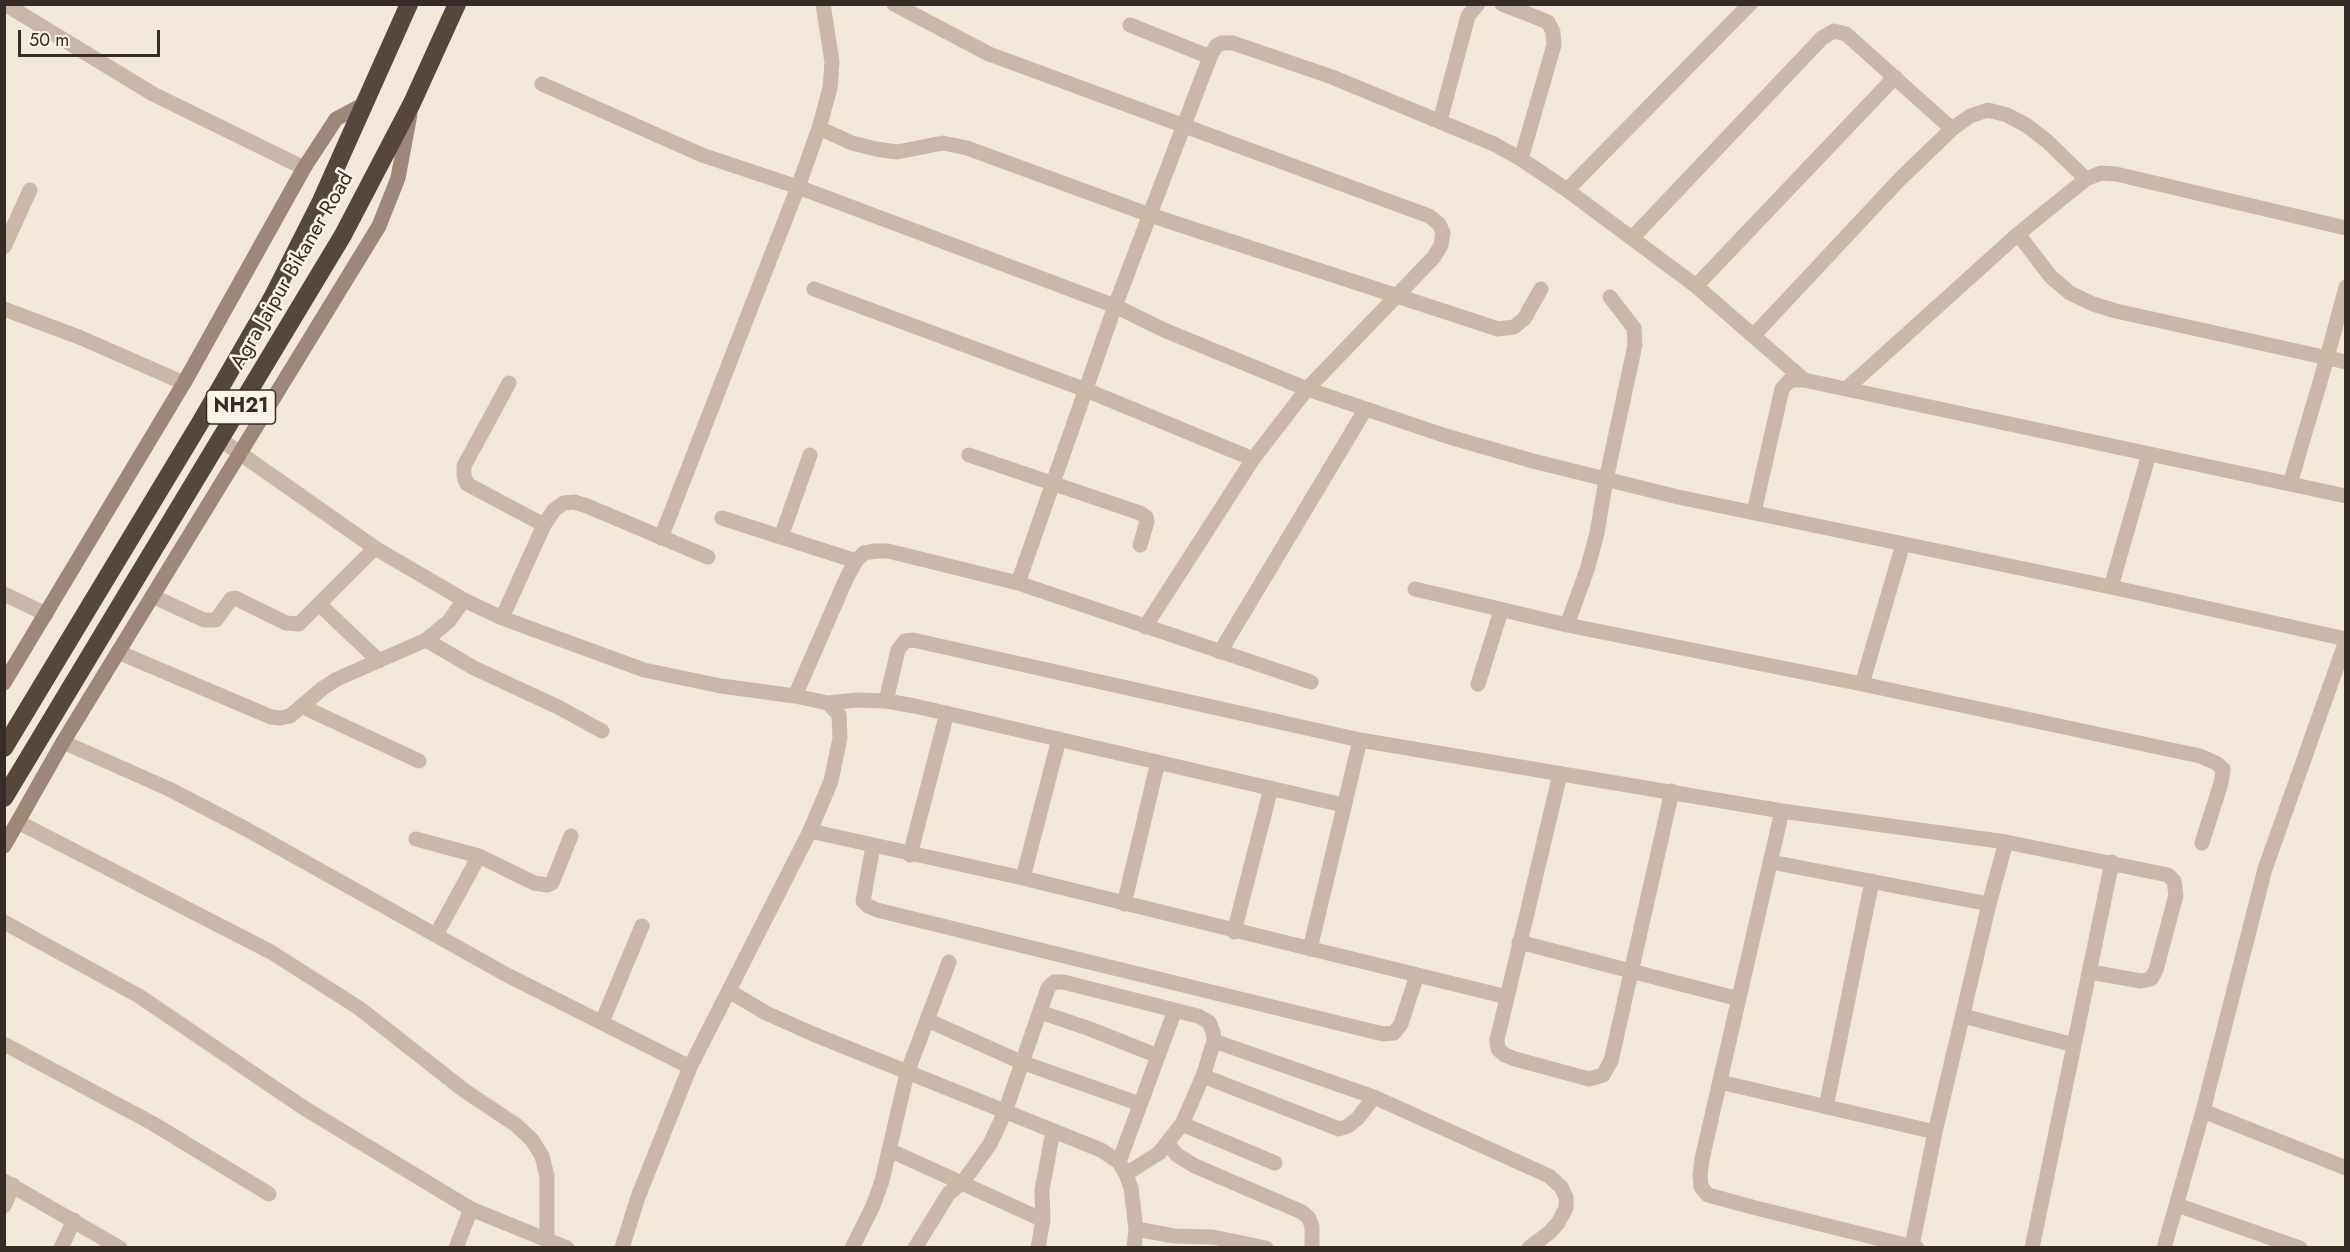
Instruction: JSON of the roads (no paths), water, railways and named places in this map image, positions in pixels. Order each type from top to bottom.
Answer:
[{"type":"highway","name":"Agra Jaipur Bikaner Road","points":[[4,748],[200,423],[272,298],[321,201],[409,4]]},
{"type":"highway","name":"Agra Jaipur Bikaner Road","points":[[4,798],[343,235],[412,103],[458,6]]},
{"type":"street","points":[[5,4],[153,94],[304,168]]},
{"type":"street","points":[[661,538],[819,128],[830,88],[832,62],[823,4]]},
{"type":"street","points":[[894,4],[989,54],[1429,216],[1439,224],[1443,233],[1442,245],[1434,257],[1307,389],[1253,459],[1145,627]]},
{"type":"street","points":[[1440,121],[1468,16],[1478,4]]},
{"type":"street","points":[[1502,4],[1548,22],[1553,32],[1554,45],[1521,159]]},
{"type":"street","points":[[1568,190],[1750,4]]},
{"type":"street","points":[[1130,25],[1210,57]]},
{"type":"street","points":[[1632,238],[1828,34],[1834,31],[1846,34],[1952,129]]},
{"type":"street","points":[[1018,583],[1115,306],[1210,57],[1216,46],[1222,43],[1233,44],[1332,77],[1494,144],[1521,159],[1568,190],[1696,286],[1754,334],[1803,380]]},
{"type":"street","points":[[1696,286],[1895,77]]},
{"type":"street","points":[[542,84],[702,155],[798,187],[1115,306],[1164,330],[1307,389],[1446,436],[1606,480],[2111,587],[2346,640],[2265,870],[2203,1111],[2164,1248]]},
{"type":"street","points":[[4,683],[184,384],[304,168],[336,119],[366,103]]},
{"type":"street","points":[[4,846],[63,742],[379,226],[398,178],[412,103]]},
{"type":"street","points":[[1754,334],[1900,179],[1952,129],[1970,116],[1988,110],[2007,115],[2047,141],[2086,179]]},
{"type":"street","points":[[819,128],[852,143],[897,152],[943,143],[967,148],[1150,214],[1498,329],[1514,327],[1524,319],[1541,289]]},
{"type":"street","points":[[1846,389],[2018,234],[2086,179],[2101,173],[2116,174],[2346,228]]},
{"type":"street","points":[[4,247],[30,190]]},
{"type":"street","points":[[2018,234],[2051,277],[2070,293],[2093,304],[2346,362]]},
{"type":"street","points":[[2290,484],[2346,287]]},
{"type":"street","points":[[814,289],[1086,390],[1253,459]]},
{"type":"street","points":[[1567,625],[1592,552],[1635,345],[1634,328],[1610,297]]},
{"type":"street","points":[[4,309],[79,337],[184,384]]},
{"type":"street","points":[[1754,512],[1782,389],[1790,380],[1803,380],[2346,496]]},
{"type":"street","points":[[509,383],[465,466],[464,476],[467,484],[544,525]]},
{"type":"street","points":[[1220,652],[1365,410]]},
{"type":"street","points":[[221,440],[375,548],[464,600],[502,618],[644,670],[721,686],[828,703],[857,700],[886,701],[947,713],[1343,805]]},
{"type":"street","points":[[2111,587],[2149,454]]},
{"type":"street","points":[[782,537],[810,455]]},
{"type":"street","points":[[969,455],[1140,513],[1147,522],[1140,545]]},
{"type":"street","points":[[502,618],[544,525],[554,510],[564,503],[574,502],[708,557]]},
{"type":"street","points":[[722,518],[856,561]]},
{"type":"street","points":[[1863,684],[1903,543]]},
{"type":"street","points":[[152,596],[211,621],[216,620],[235,598],[293,625],[299,624],[375,548]]},
{"type":"street","points":[[795,696],[856,561],[864,553],[888,551],[1018,583],[1311,682]]},
{"type":"street","points":[[1415,589],[1501,611],[1863,684],[2200,756],[2223,769],[2222,783],[2202,843]]},
{"type":"street","points":[[4,594],[46,614]]},
{"type":"street","points":[[118,652],[271,717],[280,718],[290,716],[338,679],[426,640],[449,621],[464,600]]},
{"type":"street","points":[[320,605],[379,661]]},
{"type":"street","points":[[1478,684],[1501,611]]},
{"type":"street","points":[[426,640],[474,668],[558,707],[602,731]]},
{"type":"street","points":[[886,701],[898,650],[904,641],[913,640],[1360,740],[1782,811],[2006,842],[2168,875],[2174,881],[2176,895],[2156,969],[2151,979],[2141,981],[2090,972]]},
{"type":"street","points":[[622,1248],[638,1197],[690,1067],[810,831],[831,781],[840,738],[839,715],[828,703]]},
{"type":"street","points":[[301,706],[419,761]]},
{"type":"street","points":[[910,855],[947,713]]},
{"type":"street","points":[[1023,878],[1059,739]]},
{"type":"street","points":[[1310,950],[1360,740]]},
{"type":"street","points":[[63,742],[169,789],[246,829],[507,975],[690,1067]]},
{"type":"street","points":[[1124,904],[1158,762]]},
{"type":"street","points":[[1560,774],[1519,942],[1497,1048],[1515,1059],[1589,1079],[1603,1075],[1611,1061],[1672,791]]},
{"type":"street","points":[[1234,932],[1271,788]]},
{"type":"street","points":[[1782,811],[1700,1175],[1701,1188],[1708,1195],[1915,1247],[1935,1132],[2006,842]]},
{"type":"street","points":[[18,822],[201,915],[289,963],[359,1008],[457,1085],[516,1125],[532,1140],[542,1156],[547,1176],[547,1241]]},
{"type":"street","points":[[810,831],[910,855],[1023,878],[1234,932],[1507,997]]},
{"type":"street","points":[[416,839],[479,856],[534,883],[547,885],[552,883],[571,836]]},
{"type":"street","points":[[873,846],[863,901],[877,910],[1383,1034],[1394,1033],[1401,1024],[1417,975]]},
{"type":"street","points":[[436,935],[479,856]]},
{"type":"street","points":[[1771,862],[1989,904]]},
{"type":"street","points":[[2032,1248],[2112,862]]},
{"type":"street","points":[[1826,1107],[1872,881]]},
{"type":"street","points":[[4,922],[139,996],[304,1108],[471,1209],[567,1248]]},
{"type":"street","points":[[602,1023],[642,926]]},
{"type":"street","points":[[1519,942],[1739,999]]},
{"type":"street","points":[[852,1248],[873,1206],[907,1073],[949,962]]},
{"type":"street","points":[[915,1248],[950,1193],[963,1182],[990,1144],[1005,1112],[1048,988],[1054,982],[1063,982],[1198,1016],[1209,1022],[1214,1032],[1214,1041],[1203,1076],[1182,1124],[1159,1153],[1123,1168]]},
{"type":"street","points":[[729,991],[788,1023],[1101,1150],[1123,1168],[1131,1188],[1136,1229],[1134,1248]]},
{"type":"street","points":[[1123,1168],[1140,1104],[1175,1010]]},
{"type":"street","points":[[1040,1012],[1158,1056]]},
{"type":"street","points":[[1962,1016],[2074,1045]]},
{"type":"street","points":[[927,1020],[1022,1062],[1140,1104]]},
{"type":"street","points":[[1214,1041],[1374,1097],[1549,1176],[1561,1187],[1566,1197],[1566,1208],[1550,1233],[1529,1248]]},
{"type":"street","points":[[4,1044],[152,1123],[269,1194]]},
{"type":"street","points":[[1203,1076],[1339,1129],[1348,1126],[1358,1118],[1374,1097]]},
{"type":"street","points":[[1720,1082],[1935,1132]]},
{"type":"street","points":[[2203,1111],[2346,1168]]},
{"type":"street","points":[[1182,1124],[1275,1163]]},
{"type":"street","points":[[1038,1248],[1043,1220],[1042,1190],[1053,1131]]},
{"type":"street","points":[[1168,1144],[1189,1164],[1302,1212],[1309,1218],[1312,1227],[1312,1248]]},
{"type":"street","points":[[889,1150],[1043,1220]]},
{"type":"street","points":[[4,1206],[9,1183],[120,1248]]},
{"type":"street","points":[[2177,1206],[2300,1248]]},
{"type":"street","points":[[456,1248],[471,1209]]},
{"type":"street","points":[[61,1248],[74,1220]]},
{"type":"street","points":[[1136,1229],[1174,1236],[1213,1238],[1266,1248]]}]
